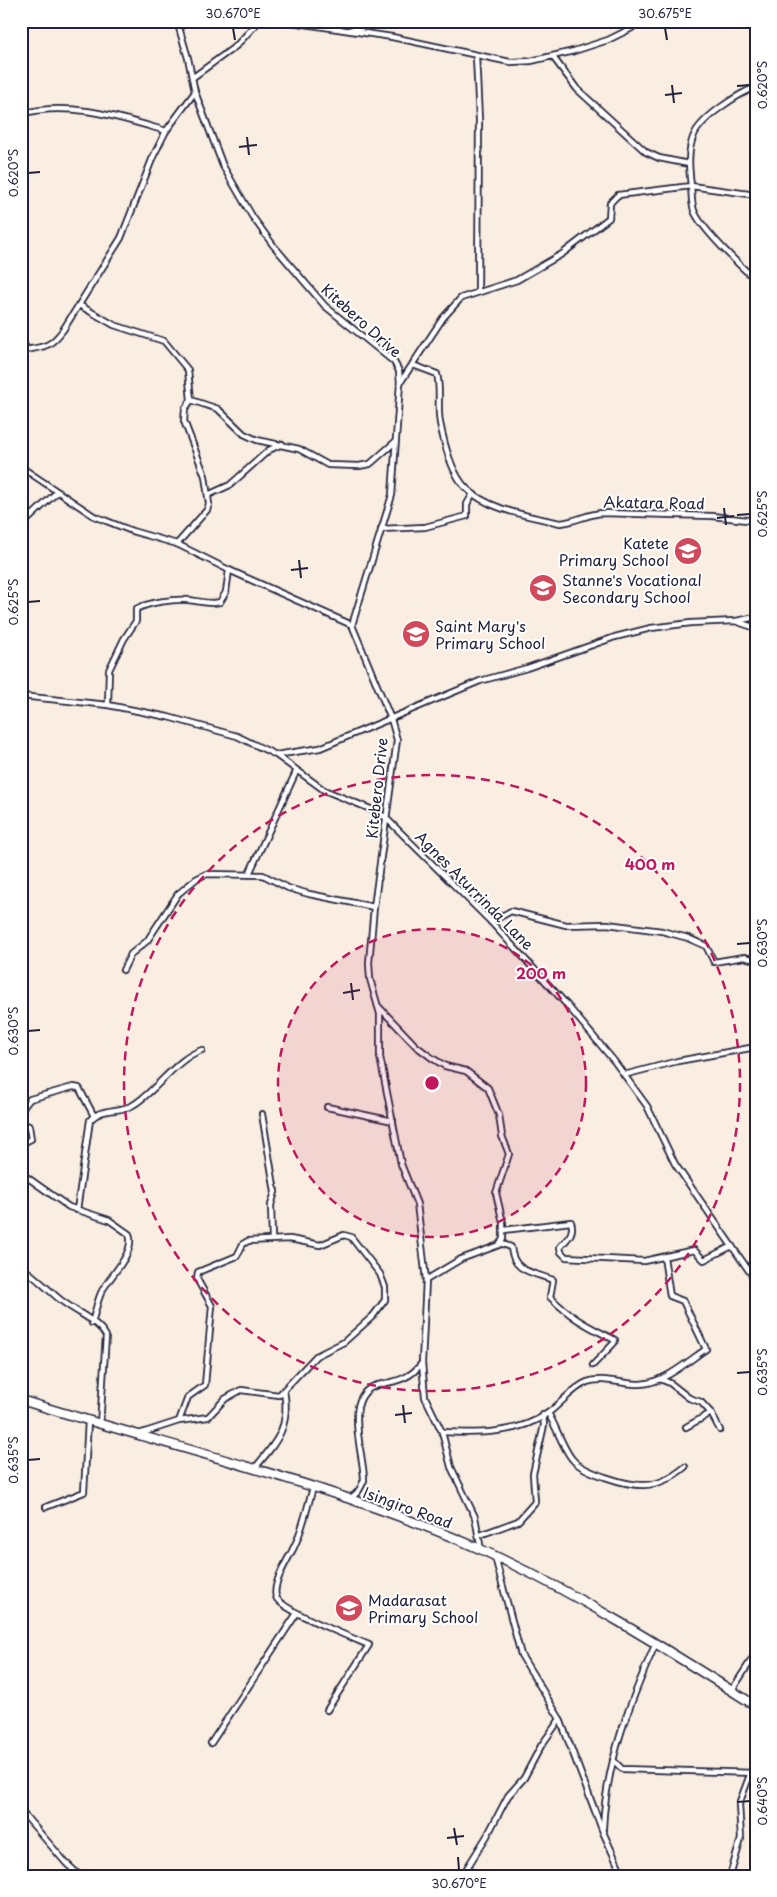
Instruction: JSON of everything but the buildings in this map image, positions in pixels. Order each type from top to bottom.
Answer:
[{"type":"main road","name":"Isingiro Road","points":[[21,1400],[254,1469],[414,1522],[481,1550],[590,1603],[756,1706]]},
{"type":"street","name":"Kitebero Drive","points":[[177,21],[195,92],[223,166],[252,216],[273,246],[325,306],[394,362],[399,371],[400,383],[392,495],[352,625],[391,718],[397,740],[374,907],[369,963],[370,979],[378,1006],[380,1056],[393,1121],[404,1174],[416,1204],[426,1280],[422,1363],[425,1397],[442,1432],[447,1455],[471,1507],[480,1535],[481,1550]]},
{"type":"street","points":[[192,78],[236,46],[259,21]]},
{"type":"street","points":[[284,21],[343,32],[399,38],[510,62],[553,57],[613,38],[632,28],[634,21]]},
{"type":"street","points":[[343,32],[393,21]]},
{"type":"street","points":[[476,56],[479,120],[478,292]]},
{"type":"street","points":[[553,57],[577,89],[646,152],[658,158],[689,164]]},
{"type":"street","points":[[756,86],[737,96],[705,122],[694,134],[689,164],[692,205],[696,214],[731,256],[756,280]]},
{"type":"street","points":[[21,338],[24,350],[48,346],[54,342],[79,306],[121,238],[146,172],[166,131],[195,92]]},
{"type":"street","points":[[21,114],[44,109],[63,108],[118,117],[166,131]]},
{"type":"street","points":[[400,383],[451,307],[461,298],[517,280],[562,254],[609,218],[610,203],[618,195],[691,186],[756,195]]},
{"type":"street","points":[[21,207],[25,212],[25,217],[21,221]]},
{"type":"street","points":[[79,306],[114,325],[164,341],[188,370],[191,400],[185,409],[184,421],[198,454],[208,495],[207,510],[177,544]]},
{"type":"street","name":"Akatara Road","points":[[413,365],[437,374],[440,422],[458,477],[479,500],[560,523],[572,522],[592,514],[602,513],[712,516],[756,521]]},
{"type":"street","points":[[191,400],[218,409],[244,434],[257,440],[300,449],[328,465],[350,466],[370,464],[396,442]]},
{"type":"street","points":[[208,495],[230,485],[268,450],[282,444]]},
{"type":"street","points":[[21,467],[94,516],[132,531],[177,544],[229,570],[352,625]]},
{"type":"street","points":[[21,526],[57,492]]},
{"type":"street","points":[[381,529],[425,527],[467,516],[467,504],[473,494]]},
{"type":"street","points":[[108,705],[109,670],[124,639],[136,621],[136,609],[171,601],[188,600],[211,604],[220,602],[226,592],[229,570]]},
{"type":"street","points":[[21,696],[108,705],[168,717],[219,731],[276,755],[320,748],[480,681],[527,668],[615,636],[652,628],[691,623],[735,621],[756,617]]},
{"type":"street","points":[[735,621],[756,628]]},
{"type":"street","name":"Agnes Aturrinda Lane","points":[[276,755],[296,772],[324,790],[373,810],[385,817],[491,922],[567,1005],[647,1106],[675,1164],[756,1281]]},
{"type":"street","points":[[249,874],[296,772]]},
{"type":"street","points":[[123,970],[130,954],[147,941],[178,894],[196,879],[206,874],[263,875],[288,888],[374,907]]},
{"type":"street","points":[[491,922],[510,912],[566,925],[607,924],[662,931],[688,938],[706,946],[714,962],[744,957],[756,960]]},
{"type":"street","points":[[378,1006],[416,1046],[445,1066],[466,1071],[492,1094],[499,1115],[502,1136],[508,1148],[509,1154],[496,1194],[504,1230],[500,1243],[492,1248],[461,1259],[426,1280]]},
{"type":"street","points":[[624,1075],[678,1061],[756,1046]]},
{"type":"street","points":[[77,1210],[89,1124],[94,1116],[106,1110],[133,1105],[177,1067],[202,1050]]},
{"type":"street","points":[[21,1110],[30,1099],[73,1087],[79,1088],[94,1116]]},
{"type":"street","points":[[327,1107],[393,1121]]},
{"type":"street","points":[[262,1114],[276,1192],[271,1205],[272,1239]]},
{"type":"street","points":[[21,1124],[29,1126],[31,1140],[25,1142]]},
{"type":"street","points":[[21,1173],[64,1204],[109,1220],[126,1230],[130,1238],[121,1262],[100,1295],[92,1322]]},
{"type":"street","points":[[504,1230],[571,1222],[573,1227],[572,1234],[560,1246],[561,1252],[566,1257],[644,1261],[677,1252],[694,1250],[704,1260],[732,1246]]},
{"type":"street","points":[[137,1434],[179,1421],[208,1417],[225,1400],[242,1390],[276,1396],[284,1391],[316,1356],[344,1342],[373,1316],[385,1300],[385,1287],[380,1274],[348,1235],[320,1245],[272,1239],[248,1241],[243,1244],[238,1256],[198,1272],[197,1279],[212,1306],[207,1379],[201,1388],[188,1397],[179,1421]]},
{"type":"street","points":[[500,1243],[511,1247],[513,1261],[520,1268],[552,1280],[550,1297],[566,1313],[577,1321],[614,1340],[614,1343],[593,1365]]},
{"type":"street","points":[[442,1432],[498,1431],[524,1425],[548,1413],[566,1396],[588,1382],[640,1384],[660,1379],[706,1349],[706,1345],[683,1301],[670,1296],[664,1257]]},
{"type":"street","points":[[21,1267],[104,1331],[107,1342],[100,1424]]},
{"type":"street","points":[[345,1498],[354,1496],[364,1480],[357,1413],[362,1395],[370,1388],[405,1379],[422,1363]]},
{"type":"street","points":[[660,1379],[670,1383],[689,1398],[701,1402],[711,1413],[720,1430]]},
{"type":"street","points":[[254,1469],[277,1442],[285,1423],[287,1411],[284,1391]]},
{"type":"street","points":[[548,1413],[572,1459],[580,1467],[635,1484],[645,1485],[660,1482],[685,1467]]},
{"type":"street","points":[[686,1427],[711,1413]]},
{"type":"street","points":[[480,1535],[518,1520],[535,1502],[533,1474],[544,1425],[543,1415]]},
{"type":"street","points":[[46,1507],[84,1492],[88,1421]]},
{"type":"street","points":[[314,1488],[295,1547],[282,1569],[275,1593],[278,1600],[297,1612],[369,1645],[327,1710]]},
{"type":"street","points":[[495,1557],[521,1655],[560,1720],[603,1832],[623,1876]]},
{"type":"street","points":[[211,1743],[297,1612]]},
{"type":"street","points":[[603,1832],[604,1799],[613,1760],[626,1715],[656,1643]]},
{"type":"street","points":[[732,1690],[756,1653]]},
{"type":"street","points":[[462,1876],[487,1836],[508,1796],[524,1778],[541,1746],[560,1720]]},
{"type":"street","points":[[613,1760],[622,1769],[753,1773],[739,1804],[741,1840],[730,1876]]},
{"type":"street","points":[[21,1811],[66,1863],[80,1876]]},
{"type":"place","name":"Katete Primary School","points":[[688,551]]},
{"type":"place","name":"Stanne's Vocational Secondary School","points":[[543,588]]},
{"type":"place","name":"Saint Mary's Primary School","points":[[416,634]]},
{"type":"place","name":"Madarasat Primary School","points":[[349,1608]]}]
